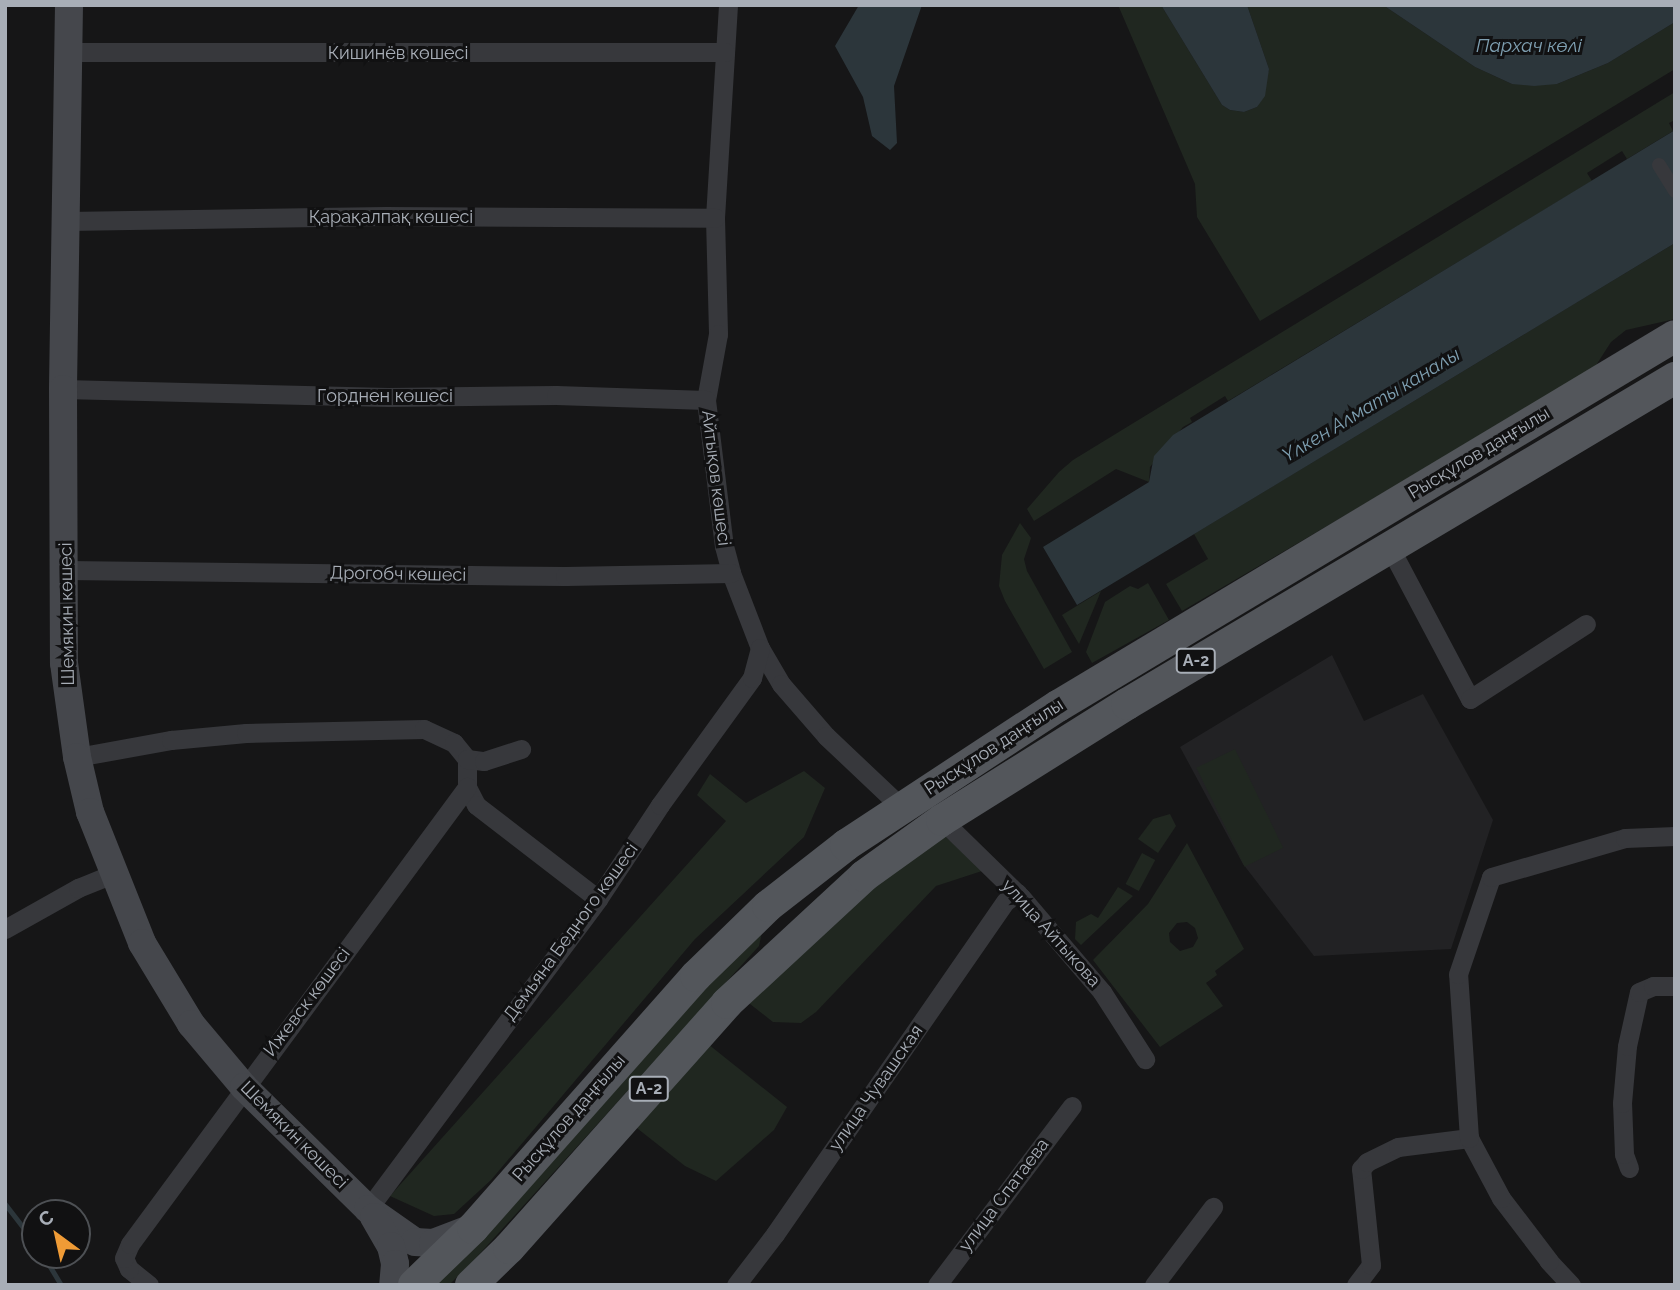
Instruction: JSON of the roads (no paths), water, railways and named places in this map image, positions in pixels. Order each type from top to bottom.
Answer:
[{"type":"main road","name":"Шемякин көшесі","points":[[69,5],[64,663],[77,757],[90,812],[112,874],[142,943],[191,1024],[244,1087],[368,1209],[415,1242],[433,1243],[473,1228]]},
{"type":"main road","name":"Рысқұлов даңғылы","points":[[414,1285],[473,1228],[696,976],[768,906],[846,845],[1058,706],[1675,336]]},
{"type":"main road","name":"Рысқұлов даңғылы","points":[[471,1285],[509,1248],[695,1038],[796,936],[864,876],[942,820],[1074,737],[1288,606],[1675,378]]},
{"type":"main road","points":[[1477,495],[1475,477],[1584,412],[1588,408],[1582,392]]},
{"type":"main road","points":[[1288,606],[1286,590],[1407,518],[1409,513],[1402,499]]},
{"type":"main road","points":[[1058,706],[1074,737]]},
{"type":"main road","points":[[768,906],[796,936]]},
{"type":"main road","name":"Шемякин көшесі","points":[[368,1209],[391,1246],[395,1264],[393,1285]]},
{"type":"street","name":"Айтықов көшесі","points":[[728,5],[715,218],[718,334],[706,400],[724,546],[731,573],[760,648],[781,684],[804,714],[901,807]]},
{"type":"street","name":"Кишинёв көшесі","points":[[70,52],[725,52]]},
{"type":"street","points":[[1659,165],[1675,191]]},
{"type":"street","name":"Қарақалпақ көшесі","points":[[67,221],[385,216],[715,218]]},
{"type":"street","name":"Горднен көшесі","points":[[64,389],[388,397],[556,395],[706,400]]},
{"type":"street","points":[[1389,546],[1469,699],[1586,624]]},
{"type":"street","name":"Дрогобч көшесі","points":[[66,570],[551,576],[731,573]]},
{"type":"street","name":"Демьяна Бедного көшесі","points":[[368,1209],[598,899],[660,804],[752,678],[760,648]]},
{"type":"street","points":[[77,757],[171,740],[246,733],[424,729],[454,743],[467,759],[467,787],[476,805],[598,899]]},
{"type":"street","points":[[467,759],[484,761],[521,750]]},
{"type":"street","name":"Ижевск көшесі","points":[[149,1285],[129,1269],[124,1258],[130,1244],[467,787]]},
{"type":"street","name":"улица Айтыкова","points":[[942,820],[1017,893],[1102,992],[1145,1059]]},
{"type":"street","points":[[1571,1285],[1501,1198],[1469,1138],[1458,974],[1491,877],[1625,838],[1675,835]]},
{"type":"street","points":[[5,929],[78,888],[112,874]]},
{"type":"street","name":"улица Чувашская","points":[[736,1285],[775,1234],[1006,901],[1017,893]]},
{"type":"street","points":[[1629,1168],[1624,1154],[1622,1103],[1627,1046],[1639,992],[1653,986],[1675,986]]},
{"type":"street","name":"улица Спатаева","points":[[937,1285],[1072,1106]]},
{"type":"street","points":[[1362,1282],[1371,1265],[1361,1169],[1367,1162],[1398,1147],[1469,1138]]},
{"type":"street","points":[[1154,1285],[1213,1207]]},
{"type":"water","points":[[859,5],[922,5],[894,86],[897,143],[890,150],[872,136],[863,97],[835,46]]},
{"type":"water","points":[[1161,5],[1247,5],[1269,69],[1265,96],[1257,107],[1244,112],[1230,110],[1222,105]]},
{"type":"water","name":"Пархач көлі","points":[[1383,5],[1675,5],[1675,22],[1608,63],[1557,84],[1534,86],[1512,84],[1475,67]]},
{"type":"water","name":"Үлкен Алматы каналы","points":[[1675,130],[1675,243],[1077,605],[1043,547],[1149,482],[1154,456],[1173,435]]},
{"type":"waterway","points":[[5,1204],[21,1225]]},
{"type":"waterway","points":[[51,1269],[61,1285]]}]
